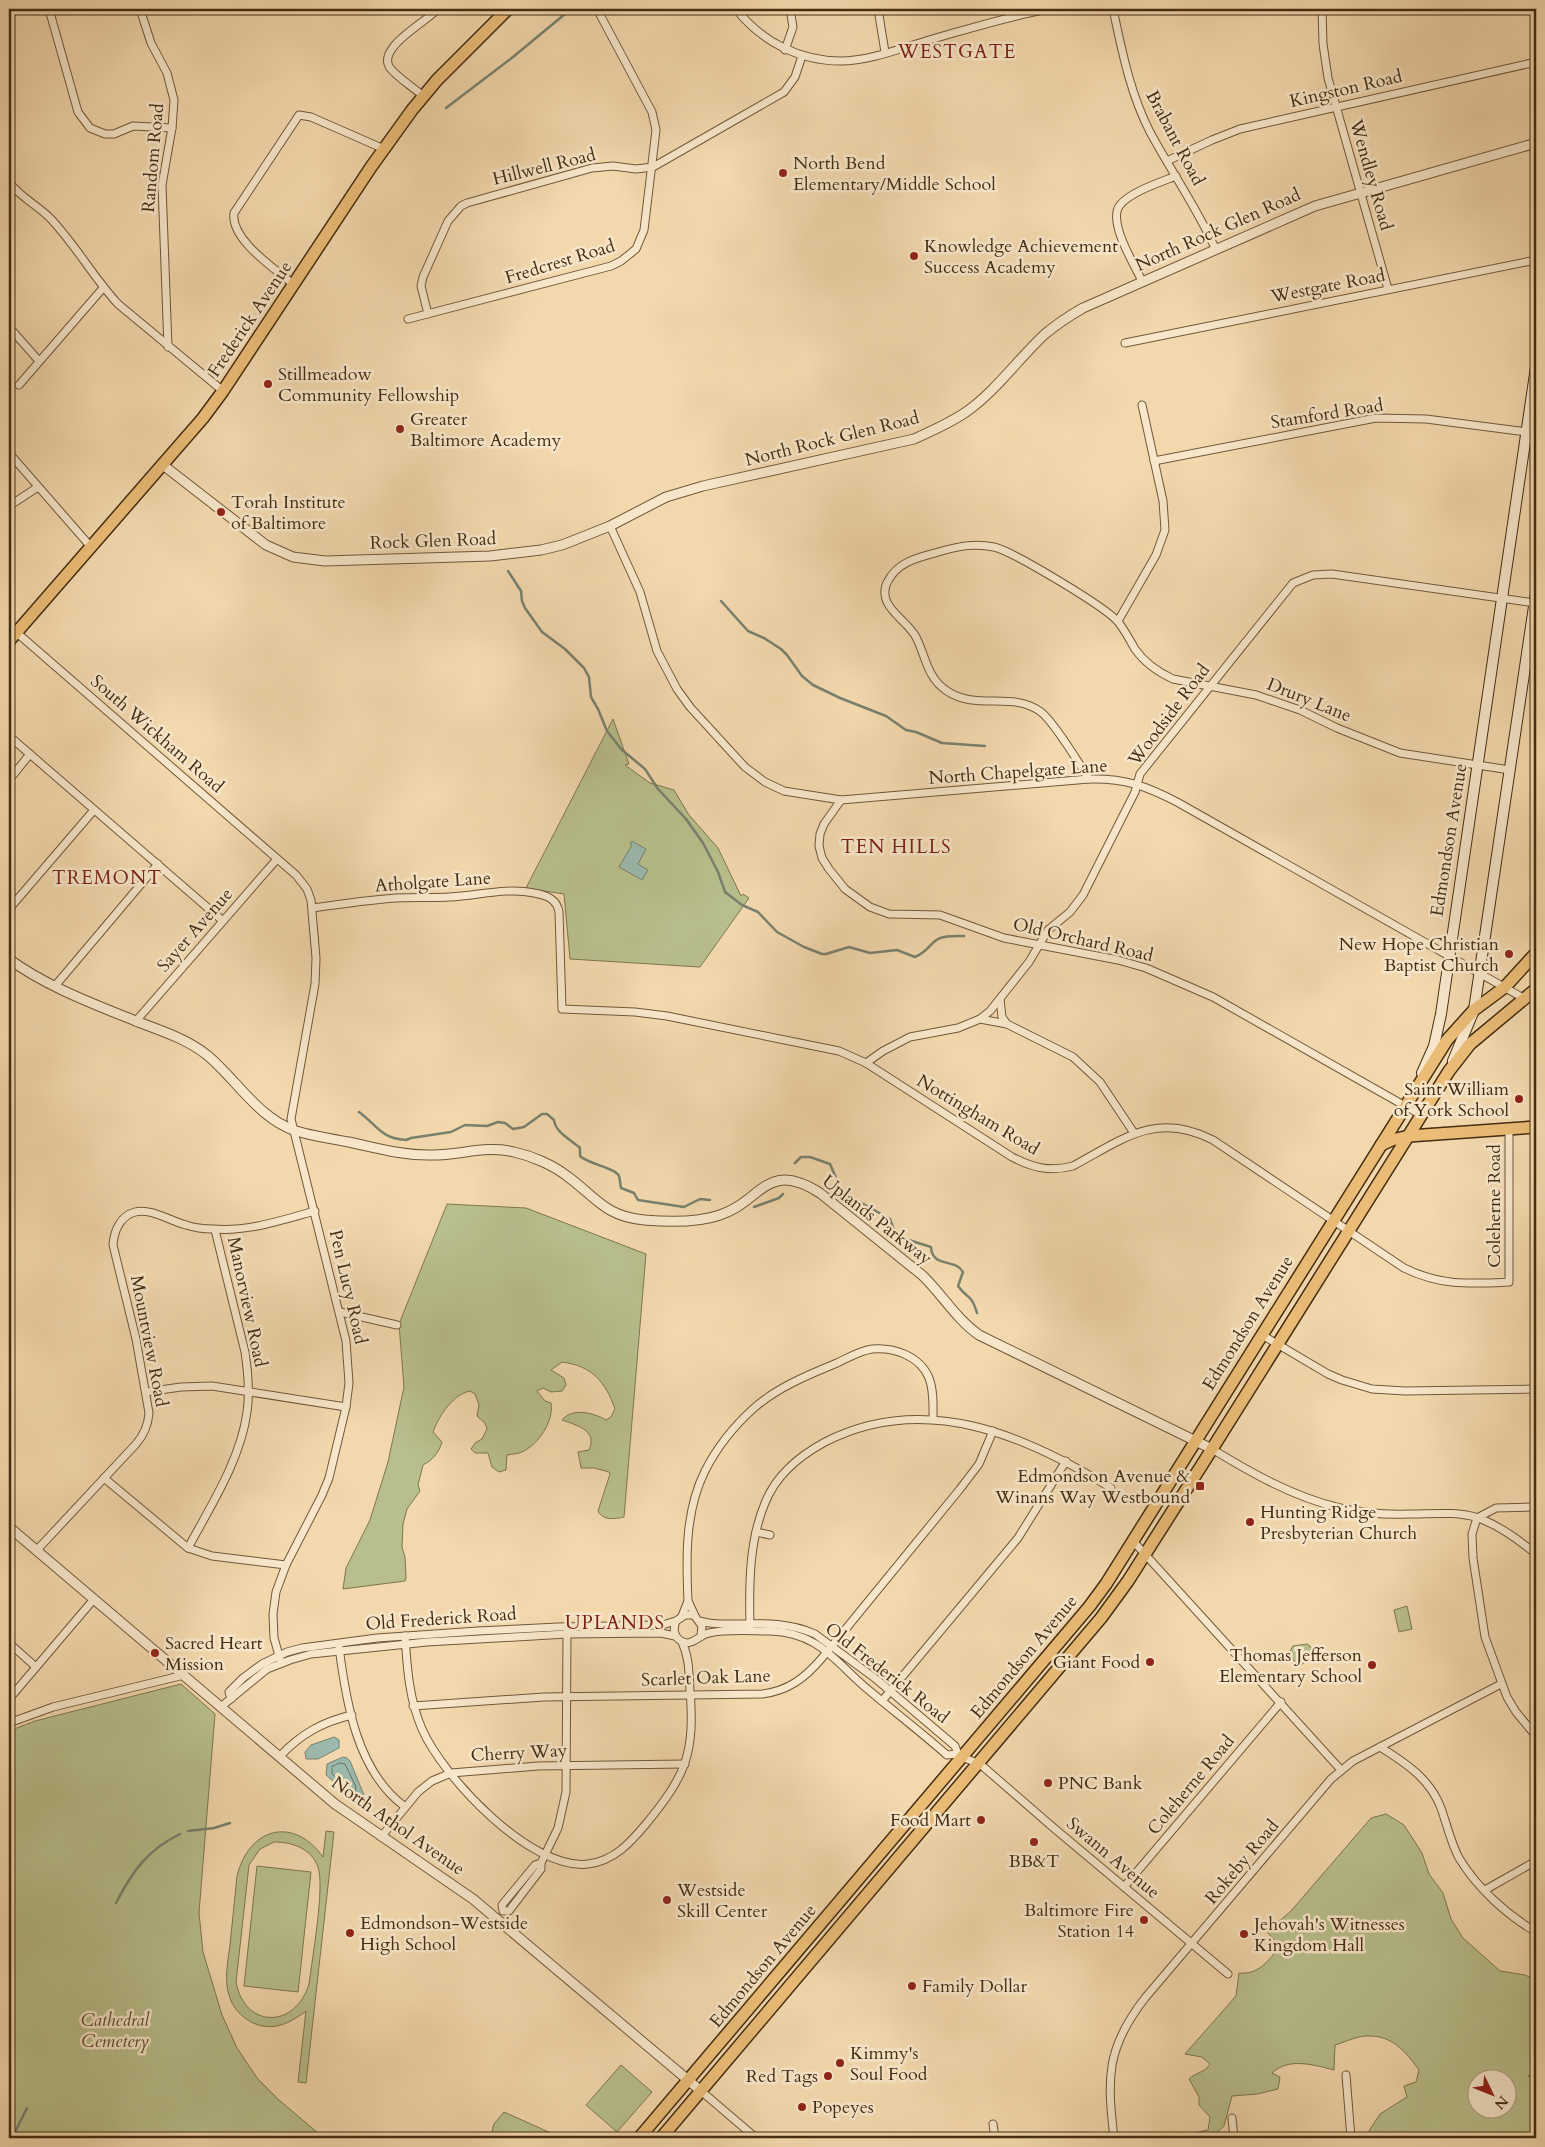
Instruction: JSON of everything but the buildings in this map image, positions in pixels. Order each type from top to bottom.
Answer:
[{"type":"main road","name":"Frederick Avenue","points":[[13,637],[163,465],[223,391],[384,149],[423,96],[508,9]]},
{"type":"main road","name":"Edmondson Avenue","points":[[639,2138],[960,1756],[1083,1614],[1106,1584],[1414,1091],[1434,1046],[1438,1032],[1502,599],[1532,434],[1536,367]]},
{"type":"main road","name":"Edmondson Avenue","points":[[661,2138],[1102,1618],[1212,1449],[1449,1071],[1474,1010],[1536,598]]},
{"type":"main road","points":[[1414,1091],[1448,1040],[1474,1010],[1505,987],[1536,953]]},
{"type":"main road","points":[[1449,1071],[1470,1044],[1536,989]]},
{"type":"main road","points":[[1380,1146],[1392,1140],[1409,1136],[1536,1127]]},
{"type":"street","points":[[49,9],[78,112],[90,128],[105,134],[114,134],[133,126],[172,128]]},
{"type":"street","name":"Random Road","points":[[140,9],[151,43],[171,86],[174,106],[172,128],[164,165],[162,193],[168,347]]},
{"type":"street","points":[[423,96],[392,70],[387,60],[388,54],[396,43],[438,9]]},
{"type":"street","name":"Fredcrest Road","points":[[408,319],[574,276],[621,261],[636,249],[644,230],[653,166],[655,121],[597,9]]},
{"type":"street","points":[[736,9],[756,31],[785,50],[802,56],[841,61],[885,52],[1010,12],[1047,9]]},
{"type":"street","points":[[785,50],[793,27],[790,9]]},
{"type":"street","points":[[878,9],[885,52]]},
{"type":"street","name":"Brabant Road","points":[[1113,9],[1132,91],[1150,132],[1204,222],[1215,248]]},
{"type":"street","name":"Wendley Road","points":[[1322,9],[1325,63],[1388,289]]},
{"type":"street","name":"Hillwell Road","points":[[428,314],[420,286],[448,221],[461,206],[479,199],[592,168],[653,166],[784,92],[795,78],[802,56]]},
{"type":"street","name":"Kingston Road","points":[[1167,160],[1240,129],[1536,62]]},
{"type":"street","points":[[294,285],[248,246],[234,224],[234,213],[299,115],[311,117],[384,149]]},
{"type":"street","name":"North Rock Glen Road","points":[[610,526],[666,497],[703,486],[892,445],[935,430],[967,412],[1044,335],[1063,320],[1083,308],[1286,216],[1360,192],[1536,143]]},
{"type":"street","points":[[1142,281],[1117,226],[1117,210],[1120,204],[1129,197],[1176,176]]},
{"type":"street","points":[[9,182],[17,192],[51,219],[103,288],[133,318],[223,391]]},
{"type":"street","name":"Westgate Road","points":[[1126,342],[1536,260]]},
{"type":"street","points":[[19,385],[103,288]]},
{"type":"street","points":[[9,326],[39,361]]},
{"type":"street","points":[[1118,622],[1162,541],[1164,516],[1142,405]]},
{"type":"street","name":"Stamford Road","points":[[1154,461],[1376,418],[1426,419],[1532,434]]},
{"type":"street","points":[[9,453],[91,547]]},
{"type":"street","name":"Rock Glen Road","points":[[163,465],[266,545],[293,557],[310,560],[512,554],[562,545],[610,526]]},
{"type":"street","points":[[9,506],[38,487]]},
{"type":"street","name":"North Chapelgate Lane","points":[[610,526],[640,592],[657,651],[677,689],[690,707],[746,767],[765,782],[784,791],[841,800],[1089,779],[1108,778],[1138,784],[1177,802],[1525,999]]},
{"type":"street","name":"Drury Lane","points":[[1089,779],[1042,712],[1019,701],[971,701],[958,697],[935,681],[925,664],[915,635],[887,602],[884,593],[886,585],[898,567],[909,561],[961,545],[983,546],[1009,553],[1092,603],[1118,622],[1136,651],[1162,674],[1185,682],[1247,692],[1300,710],[1338,728],[1400,753],[1510,770]]},
{"type":"street","name":"Woodside Road","points":[[866,1064],[883,1051],[910,1038],[948,1031],[980,1019],[1000,999],[1029,962],[1048,930],[1070,912],[1083,895],[1136,792],[1140,774],[1283,593],[1293,583],[1312,575],[1332,574],[1502,599],[1536,598]]},
{"type":"street","name":"South Wickham Road","points":[[13,637],[277,859],[303,883],[312,908]]},
{"type":"street","points":[[9,736],[223,921]]},
{"type":"street","points":[[9,780],[30,754]]},
{"type":"street","name":"Old Orchard Road","points":[[841,800],[824,824],[820,846],[829,869],[852,896],[879,912],[889,914],[940,915],[991,934],[1118,960],[1146,968],[1194,987],[1421,1115]]},
{"type":"street","points":[[9,909],[94,810]]},
{"type":"street","name":"Sayer Avenue","points":[[136,1021],[277,859]]},
{"type":"street","points":[[55,986],[158,864]]},
{"type":"street","name":"Atholgate Lane","points":[[312,908],[396,898],[450,897],[512,891],[532,892],[554,900]]},
{"type":"street","name":"Nottingham Road","points":[[554,900],[558,905],[559,912],[562,1009],[635,1012],[667,1016],[839,1050],[866,1064],[1012,1157],[1036,1168],[1062,1169],[1073,1166],[1134,1133],[1146,1129],[1176,1127],[1200,1133],[1404,1268],[1427,1278],[1451,1284],[1509,1282]]},
{"type":"street","name":"Pen Lucy Road","points":[[280,1659],[274,1644],[273,1614],[276,1592],[286,1565],[326,1486],[346,1407],[349,1361],[340,1312],[291,1114],[315,977],[316,958],[312,908]]},
{"type":"street","name":"Uplands Parkway","points":[[9,959],[55,986],[181,1039],[200,1050],[216,1063],[255,1105],[295,1131],[418,1156],[436,1156],[491,1149],[515,1152],[558,1169],[602,1206],[622,1215],[642,1220],[689,1220],[719,1215],[738,1206],[753,1193],[768,1184],[782,1180],[802,1182],[820,1192],[922,1275],[934,1286],[961,1321],[979,1335],[1212,1449]]},
{"type":"street","points":[[1000,999],[1002,1017],[1007,1024]]},
{"type":"street","points":[[980,1019],[1007,1024],[1062,1050],[1082,1064],[1108,1092],[1134,1133]]},
{"type":"street","name":"Coleherne Road","points":[[1509,1129],[1509,1282]]},
{"type":"street","points":[[216,1230],[250,1228],[315,1211]]},
{"type":"street","name":"Mountview Road","points":[[36,1551],[145,1432],[149,1414],[146,1392],[136,1340],[113,1245],[116,1228],[125,1217],[136,1212],[152,1213],[185,1225],[216,1230]]},
{"type":"street","name":"Manorview Road","points":[[188,1548],[237,1453],[247,1412],[248,1391],[245,1352],[216,1230]]},
{"type":"street","points":[[340,1312],[396,1324]]},
{"type":"street","points":[[1262,1335],[1328,1374],[1348,1382],[1372,1388],[1405,1391],[1536,1390]]},
{"type":"street","points":[[406,1640],[408,1676],[414,1706],[426,1737],[451,1773],[492,1818],[546,1856],[576,1865],[594,1863],[618,1852],[630,1842],[670,1795],[685,1764],[690,1740],[688,1658],[682,1642],[676,1636],[674,1626],[676,1621],[682,1616],[688,1601],[689,1527],[692,1505],[713,1456],[728,1434],[764,1400],[798,1380],[858,1353],[870,1350],[889,1350],[908,1356],[924,1370],[932,1390],[933,1419]]},
{"type":"street","points":[[146,1392],[199,1386],[248,1391],[346,1407]]},
{"type":"street","points":[[750,1628],[751,1563],[756,1532],[764,1506],[774,1485],[785,1472],[808,1452],[837,1437],[870,1426],[903,1420],[933,1419],[965,1424],[1019,1439],[1066,1461],[1111,1488]]},
{"type":"street","name":"Scarlet Oak Lane","points":[[414,1706],[567,1697],[762,1694],[778,1691],[803,1679],[832,1646],[971,1475],[986,1451],[994,1431]]},
{"type":"street","points":[[1212,1449],[1250,1472],[1319,1502],[1341,1508],[1383,1514],[1436,1514],[1477,1518],[1508,1534],[1536,1554]]},
{"type":"street","points":[[882,1701],[1018,1538],[1066,1461]]},
{"type":"street","points":[[104,1478],[188,1548],[212,1556],[286,1565]]},
{"type":"street","points":[[1536,1507],[1496,1508],[1477,1518],[1472,1534],[1476,1586],[1485,1637],[1501,1684],[1516,1712],[1536,1736]]},
{"type":"street","name":"North Athol Avenue","points":[[9,1527],[336,1804],[381,1837],[450,1882],[497,1919],[701,2091]]},
{"type":"street","points":[[756,1532],[770,1535]]},
{"type":"street","points":[[1133,1541],[1341,1770]]},
{"type":"street","points":[[9,1699],[94,1599]]},
{"type":"street","points":[[688,1601],[702,1630],[701,1635],[694,1642],[688,1658]]},
{"type":"street","name":"Old Frederick Road","points":[[682,1616],[690,1614],[698,1619],[716,1624],[789,1634],[808,1640],[827,1652],[882,1701],[948,1755],[960,1756],[980,1764]]},
{"type":"street","name":"Old Frederick Road","points":[[222,1706],[261,1673],[296,1649],[338,1642],[406,1640],[662,1625],[676,1621]]},
{"type":"street","name":"Old Frederick Road","points":[[701,1635],[750,1628],[792,1626],[815,1634],[891,1690],[955,1746],[960,1756]]},
{"type":"street","points":[[497,1919],[503,1911],[502,1905],[535,1865],[541,1863],[546,1856],[563,1811],[567,1766],[567,1630]]},
{"type":"street","name":"Old Frederick Road","points":[[567,1630],[661,1632],[676,1636]]},
{"type":"street","name":"Old Frederick Road","points":[[280,1659],[406,1640]]},
{"type":"street","points":[[338,1642],[352,1715],[359,1740],[373,1770],[389,1793],[404,1806]]},
{"type":"street","points":[[682,1642],[694,1642]]},
{"type":"street","points":[[9,1643],[36,1667]]},
{"type":"street","points":[[9,1723],[53,1707],[184,1675]]},
{"type":"street","name":"Rokeby Road","points":[[1114,2138],[1109,2087],[1113,2056],[1118,2041],[1134,2013],[1192,1944],[1341,1770],[1380,1747],[1501,1684]]},
{"type":"street","name":"Coleherne Road","points":[[1124,1887],[1281,1702]]},
{"type":"street","points":[[280,1756],[314,1727],[352,1715]]},
{"type":"street","points":[[1380,1747],[1402,1761],[1426,1781],[1440,1806],[1458,1856],[1464,1866],[1507,1911],[1536,1932]]},
{"type":"street","name":"Cherry Way","points":[[381,1837],[404,1806],[424,1786],[451,1773],[567,1766],[685,1764]]},
{"type":"street","name":"Swann Avenue","points":[[980,1764],[1228,1974]]},
{"type":"street","points":[[1485,1890],[1536,1861]]},
{"type":"street","points":[[1346,2075],[1351,2138]]},
{"type":"street","points":[[701,2091],[756,2138]]},
{"type":"street","points":[[1232,2118],[1234,2138]]},
{"type":"street","points":[[993,2124],[995,2138]]},
{"type":"green space","points":[[613,719],[629,764],[625,765],[650,783],[674,790],[689,815],[718,848],[741,896],[743,894],[749,898],[700,967],[570,959],[564,894],[526,888]]},
{"type":"green space","points":[[447,1204],[526,1208],[646,1254],[624,1517],[606,1518],[598,1511],[610,1474],[609,1472],[594,1468],[581,1468],[578,1452],[589,1450],[591,1438],[584,1429],[562,1420],[572,1414],[584,1412],[606,1420],[611,1417],[615,1409],[611,1399],[607,1390],[596,1376],[582,1367],[562,1362],[551,1370],[564,1378],[566,1385],[562,1391],[551,1392],[543,1388],[537,1391],[545,1401],[551,1403],[548,1424],[534,1444],[520,1453],[507,1455],[506,1470],[499,1472],[492,1467],[488,1453],[475,1453],[471,1449],[475,1443],[482,1439],[487,1429],[485,1423],[477,1416],[479,1405],[475,1394],[470,1391],[463,1393],[447,1407],[433,1432],[442,1442],[435,1455],[423,1465],[418,1485],[420,1491],[407,1509],[403,1524],[402,1547],[405,1557],[405,1581],[343,1589],[346,1568],[370,1520],[388,1462],[404,1387],[399,1324]]},
{"type":"green space","points":[[1407,1606],[1412,1629],[1399,1632],[1394,1610]]},
{"type":"green space","points":[[1307,1644],[1310,1646],[1313,1655],[1307,1659],[1308,1661],[1298,1666],[1290,1655],[1290,1651],[1293,1646]]},
{"type":"green space","name":"Cathedral Cemetery","points":[[181,1684],[215,1714],[199,1913],[203,1952],[222,2015],[237,2048],[257,2078],[279,2100],[324,2138],[9,2138],[9,1731],[35,1721]]},
{"type":"green space","points":[[1386,1814],[1404,1825],[1422,1853],[1429,1874],[1443,1893],[1451,1919],[1463,1938],[1500,1971],[1525,1975],[1536,1980],[1536,2138],[1372,2138],[1369,2131],[1380,2114],[1407,2097],[1404,2086],[1416,2082],[1419,2070],[1410,2058],[1392,2042],[1378,2037],[1366,2036],[1335,2045],[1334,2070],[1302,2064],[1286,2065],[1272,2073],[1280,2077],[1278,2089],[1257,2094],[1232,2096],[1224,2126],[1211,2138],[1157,2138],[1159,2133],[1193,2133],[1208,2130],[1210,2117],[1199,2105],[1199,2097],[1189,2079],[1206,2069],[1210,2064],[1202,2057],[1185,2054],[1236,1996],[1239,1973],[1252,1972],[1258,1969],[1280,1946],[1267,1932],[1291,1911],[1371,1818]]},
{"type":"green space","points":[[326,1831],[334,1832],[306,2083],[298,2082],[306,2011],[281,2025],[268,2027],[253,2023],[241,2015],[232,2004],[227,1983],[227,1970],[237,1876],[243,1859],[251,1847],[262,1838],[274,1833],[286,1832],[299,1836],[311,1844],[323,1857]],"holes":[[[274,1842],[300,1847],[311,1855],[318,1867],[320,1890],[309,1984],[302,1999],[293,2009],[283,2015],[271,2018],[249,2009],[241,1998],[236,1982],[249,1865],[260,1849]]]},
{"type":"green space","points":[[257,1866],[311,1872],[298,1992],[244,1986]]},
{"type":"green space","points":[[621,2065],[652,2092],[617,2132],[586,2105]]},
{"type":"green space","points":[[504,2112],[562,2138],[490,2138],[494,2124]]},
{"type":"water","points":[[632,841],[646,849],[638,864],[648,870],[642,880],[619,867],[632,845],[630,844]]},
{"type":"water","points":[[334,1737],[339,1740],[339,1748],[318,1759],[306,1759],[305,1752],[311,1745]]},
{"type":"water","points":[[343,1757],[350,1761],[364,1795],[356,1798],[352,1797],[326,1775],[327,1764]]},
{"type":"waterway","points":[[446,108],[513,57],[571,9]]},
{"type":"waterway","points":[[508,571],[521,591],[525,608],[542,632],[565,649],[584,668],[589,677],[591,697],[607,731],[621,749],[645,769],[658,789],[686,819],[703,843],[718,872],[725,892],[742,905],[758,912],[777,932],[804,947],[822,954],[849,947],[870,953],[897,950],[915,957],[924,952],[938,939],[949,936],[964,936]]},
{"type":"waterway","points":[[721,601],[748,631],[764,638],[781,649],[802,676],[813,685],[886,716],[906,730],[916,732],[942,743],[985,746]]},
{"type":"waterway","points":[[359,1112],[390,1137],[406,1140],[451,1132],[465,1125],[487,1126],[498,1122],[505,1123],[513,1129],[524,1127],[542,1114],[547,1114],[554,1120],[560,1132],[580,1148],[580,1156],[617,1173],[621,1188],[634,1193],[638,1200],[684,1207],[700,1199],[710,1200]]},
{"type":"waterway","points":[[795,1163],[801,1157],[810,1157],[830,1164],[842,1192],[890,1219],[896,1236],[931,1247],[935,1258],[959,1268],[963,1272],[958,1286],[971,1299],[977,1313]]},
{"type":"waterway","points":[[754,1207],[779,1198],[783,1194]]},
{"type":"waterway","points":[[188,1831],[214,1828],[230,1823]]},
{"type":"waterway","points":[[116,1903],[128,1881],[149,1855],[168,1840],[180,1834]]},
{"type":"waterway","points":[[1529,2076],[1536,2071]]},
{"type":"waterway","points":[[12,2138],[27,2108]]},
{"type":"place","name":"North Bend Elementary/Middle School","points":[[783,173]]},
{"type":"place","name":"Knowledge Achievement Success Academy","points":[[914,256]]},
{"type":"place","name":"Stillmeadow Community Fellowship","points":[[268,384]]},
{"type":"place","name":"Greater Baltimore Academy","points":[[400,429]]},
{"type":"place","name":"Torah Institute of Baltimore","points":[[221,512]]},
{"type":"place","name":"New Hope Christian Baptist Church","points":[[1509,954]]},
{"type":"place","name":"Saint William of York School","points":[[1519,1099]]},
{"type":"place","name":"Edmondson Avenue & Winans Way Westbound","points":[[1200,1486]]},
{"type":"place","name":"Hunting Ridge Presbyterian Church","points":[[1250,1522]]},
{"type":"place","name":"Sacred Heart Mission","points":[[155,1653]]},
{"type":"place","name":"Giant Food","points":[[1150,1662]]},
{"type":"place","name":"Thomas Jefferson Elementary School","points":[[1372,1665]]},
{"type":"place","name":"PNC Bank","points":[[1048,1783]]},
{"type":"place","name":"Food Mart","points":[[981,1820]]},
{"type":"place","name":"BB&T","points":[[1034,1842]]},
{"type":"place","name":"Westside Skill Center","points":[[667,1900]]},
{"type":"place","name":"Baltimore Fire Station 14","points":[[1144,1920]]},
{"type":"place","name":"Edmondson-Westside High School","points":[[350,1933]]},
{"type":"place","name":"Jehovah's Witnesses Kingdom Hall","points":[[1244,1934]]},
{"type":"place","name":"Family Dollar","points":[[912,1986]]},
{"type":"place","name":"Kimmy's Soul Food","points":[[840,2063]]},
{"type":"place","name":"Red Tags","points":[[828,2076]]},
{"type":"place","name":"Popeyes","points":[[802,2107]]},
{"type":"district","name":"WESTGATE","points":[[957,52]]},
{"type":"district","name":"TEN HILLS","points":[[896,847]]},
{"type":"district","name":"TREMONT","points":[[107,878]]},
{"type":"district","name":"UPLANDS","points":[[615,1623]]}]
